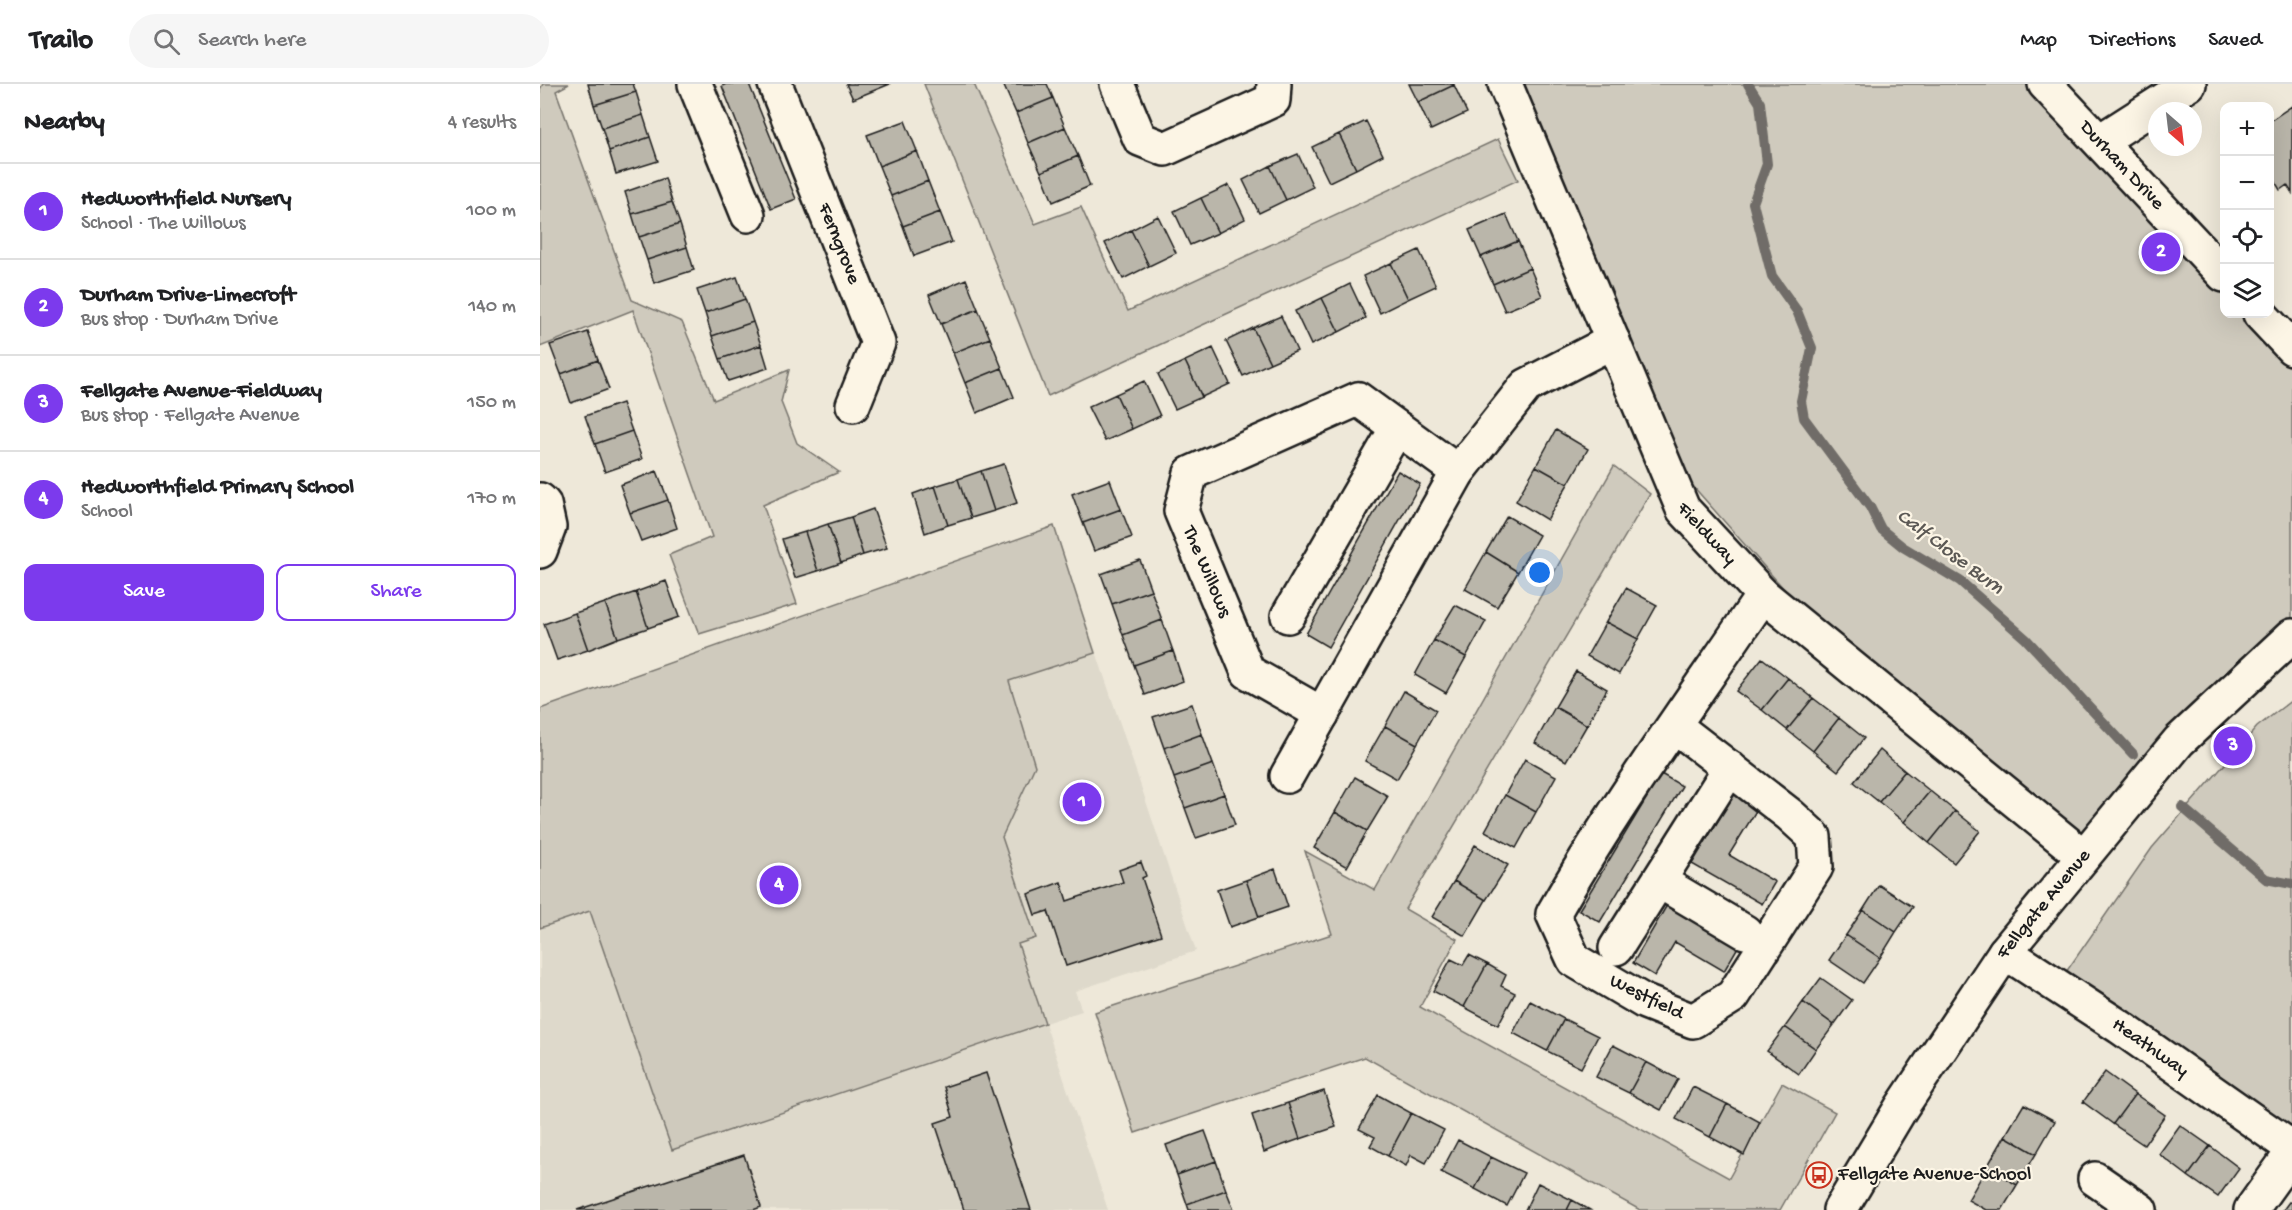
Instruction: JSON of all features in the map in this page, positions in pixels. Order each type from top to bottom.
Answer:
[{"type":"street","points":[[695,84],[748,214]]},
{"type":"street","name":"Ferngrove","points":[[775,84],[878,343],[853,405]]},
{"type":"street","points":[[1117,84],[1140,139],[1165,149],[1273,100],[1274,84]]},
{"type":"street","name":"Fieldway","points":[[1505,84],[1683,509],[1764,595],[2083,856]]},
{"type":"street","name":"Durham Drive","points":[[2044,84],[2220,271]]},
{"type":"street","points":[[2100,141],[2189,84]]},
{"type":"street","points":[[2264,318],[2292,348]]},
{"type":"street","points":[[1287,776],[1458,472],[1526,386],[1613,341]]},
{"type":"street","name":"The Willows","points":[[1322,714],[1248,672],[1181,511],[1191,473],[1358,399],[1458,472]]},
{"type":"street","points":[[1288,616],[1397,428]]},
{"type":"street","points":[[540,500],[544,504],[549,527],[540,551]]},
{"type":"street","name":"Westfield","points":[[1675,726],[1790,814],[1814,837],[1816,867],[1733,996],[1693,1021],[1645,1002],[1574,960],[1553,914],[1578,871],[1675,726],[1764,595]]},
{"type":"street","name":"Fellgate Avenue","points":[[1840,1210],[1901,1107],[2005,952],[2179,741],[2292,636]]},
{"type":"street","name":"Westfield","points":[[1616,948],[1730,768]]},
{"type":"street","points":[[1659,881],[1745,932]]},
{"type":"street","name":"Heathway","points":[[2005,952],[2120,1027],[2292,1148]]},
{"type":"street","points":[[2251,1210],[2292,1153]]},
{"type":"street","points":[[2095,1179],[2127,1206]]},
{"type":"shaded area","points":[[543,84],[569,84],[556,91],[632,300],[682,322],[714,400],[789,370],[781,402],[797,443],[839,472],[763,505],[797,604],[699,634],[669,555],[712,537],[633,310],[540,347],[540,89]]},
{"type":"shaded area","points":[[924,84],[974,84],[1035,224],[1081,207],[1128,311],[1498,139],[1518,180],[1048,396]]},
{"type":"shaded area","points":[[1521,84],[2045,84],[2220,271],[2220,318],[2264,318],[2292,348],[2292,636],[2083,856],[1808,616],[1692,485]]},
{"type":"shaded area","points":[[1614,466],[1650,494],[1405,909],[1457,939],[1420,1007],[1729,1178],[1782,1083],[1835,1112],[1780,1210],[1640,1210],[1365,1057],[1135,1133],[1095,1012],[1332,934],[1305,851],[1375,890]]},
{"type":"shaded area","points":[[1054,526],[1196,951],[1075,991],[1082,1011],[1045,1023],[1108,1210],[540,1210],[540,709]]},
{"type":"shaded area","points":[[1054,526],[1095,653],[1009,681],[1035,766],[1002,837],[1036,938],[1018,944],[1045,1023],[672,1150],[590,911],[540,928],[540,709]]},
{"type":"shaded area","points":[[2292,700],[2292,1148],[2057,985],[2152,848],[2257,727]]},
{"type":"building","points":[[588,84],[633,84],[636,92],[594,105]]},
{"type":"building","points":[[749,84],[796,199],[771,209],[722,86]]},
{"type":"building","points":[[846,84],[890,84],[853,99]]},
{"type":"building","points":[[1003,84],[1047,84],[1053,98],[1016,113]]},
{"type":"building","points":[[1409,84],[1454,84],[1454,85],[1418,102]]},
{"type":"building","points":[[1454,85],[1467,113],[1431,130],[1418,102]]},
{"type":"building","points":[[636,92],[643,115],[602,128],[594,105]]},
{"type":"building","points":[[1053,98],[1065,127],[1028,143],[1016,113]]},
{"type":"building","points":[[2292,106],[2292,193],[2287,185],[2280,190],[2274,180],[2274,118]]},
{"type":"building","points":[[643,115],[650,137],[609,151],[602,128]]},
{"type":"building","points":[[905,121],[917,151],[879,166],[867,135]]},
{"type":"building","points":[[1366,121],[1383,155],[1356,169],[1339,134]]},
{"type":"building","points":[[1065,127],[1078,156],[1041,172],[1028,143]]},
{"type":"building","points":[[1339,134],[1356,169],[1329,182],[1312,147]]},
{"type":"building","points":[[650,137],[658,161],[616,174],[609,151]]},
{"type":"building","points":[[917,151],[928,181],[891,196],[879,166]]},
{"type":"building","points":[[1298,154],[1313,187],[1286,200],[1270,166]]},
{"type":"building","points":[[1078,156],[1090,186],[1053,202],[1041,172]]},
{"type":"building","points":[[1270,166],[1286,200],[1259,213],[1243,180]]},
{"type":"building","points":[[665,178],[672,202],[632,214],[625,192]]},
{"type":"building","points":[[928,181],[940,212],[903,226],[891,196]]},
{"type":"building","points":[[1229,185],[1245,219],[1218,233],[1201,198]]},
{"type":"building","points":[[1201,198],[1218,233],[1190,245],[1174,211]]},
{"type":"building","points":[[672,202],[680,224],[639,237],[632,214]]},
{"type":"building","points":[[940,212],[952,242],[914,256],[903,226]]},
{"type":"building","points":[[1506,214],[1518,241],[1481,257],[1469,230]]},
{"type":"building","points":[[1158,216],[1176,253],[1149,266],[1131,230]]},
{"type":"building","points":[[680,224],[687,247],[647,260],[639,237]]},
{"type":"building","points":[[1131,230],[1149,266],[1123,279],[1105,243]]},
{"type":"building","points":[[1518,241],[1530,268],[1493,284],[1481,257]]},
{"type":"building","points":[[687,247],[694,270],[654,283],[647,260]]},
{"type":"building","points":[[1419,250],[1436,286],[1408,299],[1391,263]]},
{"type":"building","points":[[1391,263],[1408,299],[1380,313],[1363,276]]},
{"type":"building","points":[[1530,268],[1542,296],[1505,311],[1493,284]]},
{"type":"building","points":[[737,277],[745,299],[705,313],[697,290]]},
{"type":"building","points":[[966,279],[978,309],[941,324],[929,295]]},
{"type":"building","points":[[1350,284],[1366,318],[1339,332],[1322,298]]},
{"type":"building","points":[[1322,298],[1339,332],[1311,345],[1295,311]]},
{"type":"building","points":[[745,299],[753,322],[712,336],[705,313]]},
{"type":"building","points":[[978,309],[990,338],[953,353],[941,324]]},
{"type":"building","points":[[1281,316],[1297,351],[1270,363],[1253,328]]},
{"type":"building","points":[[753,322],[761,345],[720,359],[712,336]]},
{"type":"building","points":[[1253,328],[1270,363],[1243,376],[1226,341]]},
{"type":"building","points":[[588,332],[598,360],[561,374],[550,345]]},
{"type":"building","points":[[990,338],[1002,368],[965,383],[953,353]]},
{"type":"building","points":[[761,345],[768,368],[728,381],[720,359]]},
{"type":"building","points":[[1213,348],[1230,384],[1202,397],[1185,361]]},
{"type":"building","points":[[598,360],[609,389],[571,403],[561,374]]},
{"type":"building","points":[[1185,361],[1202,397],[1175,409],[1158,374]]},
{"type":"building","points":[[1002,368],[1014,397],[977,413],[965,383]]},
{"type":"building","points":[[1144,381],[1160,416],[1132,429],[1116,394]]},
{"type":"building","points":[[1116,394],[1132,429],[1105,441],[1088,407]]},
{"type":"building","points":[[622,403],[632,431],[595,444],[585,416]]},
{"type":"building","points":[[1556,430],[1588,449],[1568,484],[1536,466]]},
{"type":"building","points":[[632,431],[642,459],[605,472],[595,444]]},
{"type":"building","points":[[1004,464],[1017,503],[994,511],[981,471]]},
{"type":"building","points":[[1536,466],[1568,484],[1547,520],[1516,501]]},
{"type":"building","points":[[657,471],[668,500],[630,513],[620,485]]},
{"type":"building","points":[[981,471],[994,511],[971,518],[958,479]]},
{"type":"building","points":[[1398,471],[1420,484],[1328,647],[1306,634]]},
{"type":"building","points":[[958,479],[971,518],[948,525],[935,486]]},
{"type":"building","points":[[1110,480],[1121,509],[1083,523],[1072,494]]},
{"type":"building","points":[[935,486],[948,525],[925,533],[913,494]]},
{"type":"building","points":[[668,500],[677,528],[641,541],[630,513]]},
{"type":"building","points":[[873,509],[887,548],[863,555],[851,517]]},
{"type":"building","points":[[1121,509],[1132,537],[1094,551],[1083,523]]},
{"type":"building","points":[[1507,516],[1539,535],[1518,572],[1486,552]]},
{"type":"building","points":[[851,517],[863,555],[841,563],[828,524]]},
{"type":"building","points":[[828,524],[841,563],[818,571],[805,532]]},
{"type":"building","points":[[805,532],[818,571],[795,578],[782,539]]},
{"type":"building","points":[[1486,552],[1518,572],[1497,607],[1465,589]]},
{"type":"building","points":[[1140,560],[1151,590],[1112,604],[1101,574]]},
{"type":"building","points":[[666,581],[679,617],[648,628],[636,592]]},
{"type":"building","points":[[1626,588],[1657,605],[1638,639],[1606,622]]},
{"type":"building","points":[[1151,590],[1162,620],[1123,635],[1112,604]]},
{"type":"building","points":[[636,592],[648,628],[618,638],[605,603]]},
{"type":"building","points":[[605,603],[618,638],[588,650],[575,613]]},
{"type":"building","points":[[1455,605],[1486,621],[1466,657],[1434,640]]},
{"type":"building","points":[[575,613],[588,650],[557,660],[544,624]]},
{"type":"building","points":[[1162,620],[1173,651],[1134,665],[1123,635]]},
{"type":"building","points":[[1606,622],[1638,639],[1619,674],[1587,656]]},
{"type":"building","points":[[1434,640],[1466,657],[1446,693],[1415,675]]},
{"type":"building","points":[[1173,651],[1183,681],[1145,695],[1134,665]]},
{"type":"building","points":[[1762,658],[1788,678],[1762,710],[1736,691]]},
{"type":"building","points":[[1576,671],[1607,689],[1587,725],[1555,707]]},
{"type":"building","points":[[1788,678],[1813,698],[1787,730],[1762,710]]},
{"type":"building","points":[[1404,691],[1436,710],[1417,744],[1385,726]]},
{"type":"building","points":[[1813,698],[1839,718],[1813,751],[1787,730]]},
{"type":"building","points":[[1192,704],[1202,734],[1164,748],[1153,717]]},
{"type":"building","points":[[1555,707],[1587,725],[1566,761],[1535,743]]},
{"type":"building","points":[[1839,718],[1864,738],[1838,771],[1813,751]]},
{"type":"building","points":[[1385,726],[1417,744],[1397,779],[1365,761]]},
{"type":"building","points":[[1202,734],[1213,764],[1174,778],[1164,748]]},
{"type":"building","points":[[1880,750],[1905,771],[1879,802],[1854,782]]},
{"type":"building","points":[[1525,759],[1556,776],[1536,812],[1505,795]]},
{"type":"building","points":[[1213,764],[1224,794],[1185,808],[1174,778]]},
{"type":"building","points":[[1905,771],[1930,791],[1904,822],[1879,802]]},
{"type":"building","points":[[1661,774],[1682,786],[1600,922],[1579,910]]},
{"type":"building","points":[[1355,777],[1388,796],[1367,831],[1335,812]]},
{"type":"building","points":[[1930,791],[1955,811],[1929,843],[1904,822]]},
{"type":"building","points":[[1735,792],[1759,806],[1729,855],[1775,882],[1762,904],[1692,864]]},
{"type":"building","points":[[1224,794],[1235,825],[1196,838],[1185,808]]},
{"type":"building","points":[[1505,795],[1536,812],[1516,848],[1485,831]]},
{"type":"building","points":[[1955,811],[1980,831],[1954,863],[1929,843]]},
{"type":"building","points":[[1335,812],[1367,831],[1347,867],[1314,848]]},
{"type":"building","points":[[1475,845],[1508,865],[1486,900],[1454,881]]},
{"type":"building","points":[[1141,862],[1146,876],[1142,878],[1161,935],[1066,966],[1048,911],[1035,915],[1028,894],[1061,882],[1067,901],[1123,882],[1119,870]]},
{"type":"building","points":[[1275,869],[1288,907],[1259,917],[1246,880]]},
{"type":"building","points":[[1246,880],[1259,917],[1230,927],[1217,890]]},
{"type":"building","points":[[1454,881],[1486,900],[1465,936],[1432,917]]},
{"type":"building","points":[[1879,885],[1913,907],[1896,932],[1863,910]]},
{"type":"building","points":[[1667,905],[1738,947],[1724,971],[1675,942],[1655,976],[1633,963]]},
{"type":"building","points":[[1863,910],[1896,932],[1880,958],[1846,935]]},
{"type":"building","points":[[1846,935],[1880,958],[1863,983],[1829,960]]},
{"type":"building","points":[[1469,955],[1487,964],[1464,1007],[1433,991],[1451,959],[1463,965]]},
{"type":"building","points":[[1487,964],[1506,975],[1501,986],[1515,993],[1498,1025],[1464,1007]]},
{"type":"building","points":[[1821,978],[1852,1000],[1834,1025],[1803,1002]]},
{"type":"building","points":[[1530,1001],[1564,1019],[1547,1051],[1513,1033]]},
{"type":"building","points":[[1803,1002],[1834,1025],[1816,1049],[1785,1027]]},
{"type":"building","points":[[1564,1019],[1598,1036],[1581,1068],[1547,1051]]},
{"type":"building","points":[[1785,1027],[1816,1049],[1799,1074],[1767,1051]]},
{"type":"building","points":[[1613,1045],[1646,1062],[1629,1093],[1596,1077]]},
{"type":"building","points":[[1646,1062],[1678,1079],[1661,1110],[1629,1093]]},
{"type":"building","points":[[2105,1072],[2135,1094],[2113,1124],[2083,1102]]},
{"type":"building","points":[[986,1073],[1031,1210],[964,1210],[935,1123],[953,1117],[944,1087]]},
{"type":"building","points":[[1693,1087],[1727,1104],[1710,1137],[1676,1119]]},
{"type":"building","points":[[1324,1091],[1336,1127],[1300,1139],[1288,1103]]},
{"type":"building","points":[[2135,1094],[2165,1115],[2144,1145],[2113,1124]]},
{"type":"building","points":[[1378,1095],[1411,1113],[1388,1156],[1370,1146],[1375,1137],[1359,1129]]},
{"type":"building","points":[[1288,1103],[1300,1139],[1264,1152],[1252,1115]]},
{"type":"building","points":[[1727,1104],[1760,1122],[1744,1155],[1710,1137]]},
{"type":"building","points":[[2024,1104],[2055,1121],[2036,1154],[2005,1136]]},
{"type":"building","points":[[1411,1113],[1444,1130],[1426,1163],[1411,1155],[1406,1166],[1388,1156]]},
{"type":"building","points":[[2180,1125],[2210,1146],[2188,1176],[2159,1154]]},
{"type":"building","points":[[1205,1131],[1216,1161],[1177,1175],[1166,1145]]},
{"type":"building","points":[[2005,1136],[2036,1154],[2017,1185],[1987,1167]]},
{"type":"building","points":[[1458,1140],[1491,1157],[1475,1189],[1441,1172]]},
{"type":"building","points":[[2210,1146],[2239,1168],[2218,1197],[2188,1176]]},
{"type":"building","points":[[744,1155],[761,1207],[753,1210],[577,1210]]},
{"type":"building","points":[[1491,1157],[1524,1173],[1507,1206],[1475,1189]]},
{"type":"building","points":[[1216,1161],[1226,1190],[1187,1204],[1177,1175]]},
{"type":"building","points":[[1987,1167],[2017,1185],[2002,1210],[1986,1210],[1968,1200]]},
{"type":"building","points":[[1538,1183],[1572,1200],[1567,1210],[1525,1210]]},
{"type":"building","points":[[1226,1190],[1234,1210],[1189,1210],[1187,1204]]},
{"type":"building","points":[[1572,1200],[1590,1210],[1567,1210]]},
{"type":"building","points":[[2289,1202],[2292,1203],[2292,1210],[2283,1210]]},
{"type":"waterway","name":"Calf Close Burn","points":[[1748,84],[1760,103],[1767,164],[1753,203],[1772,276],[1797,311],[1812,348],[1801,401],[1804,418],[1870,507],[1881,529],[1903,547],[1960,581],[2026,639],[2133,754]]},
{"type":"waterway","name":"Calf Close Burn","points":[[2182,807],[2266,879],[2292,884]]},
{"type":"place","name":"Durham Drive-Limecroft","points":[[2161,252]]},
{"type":"place","name":"Fellgate Avenue-Fieldway","points":[[2233,746]]},
{"type":"place","name":"Hedworthfield Nursery","points":[[1082,802]]},
{"type":"place","name":"Hedworthfield Primary School","points":[[779,885]]},
{"type":"place","name":"Fellgate Avenue-School","points":[[1819,1175]]}]
